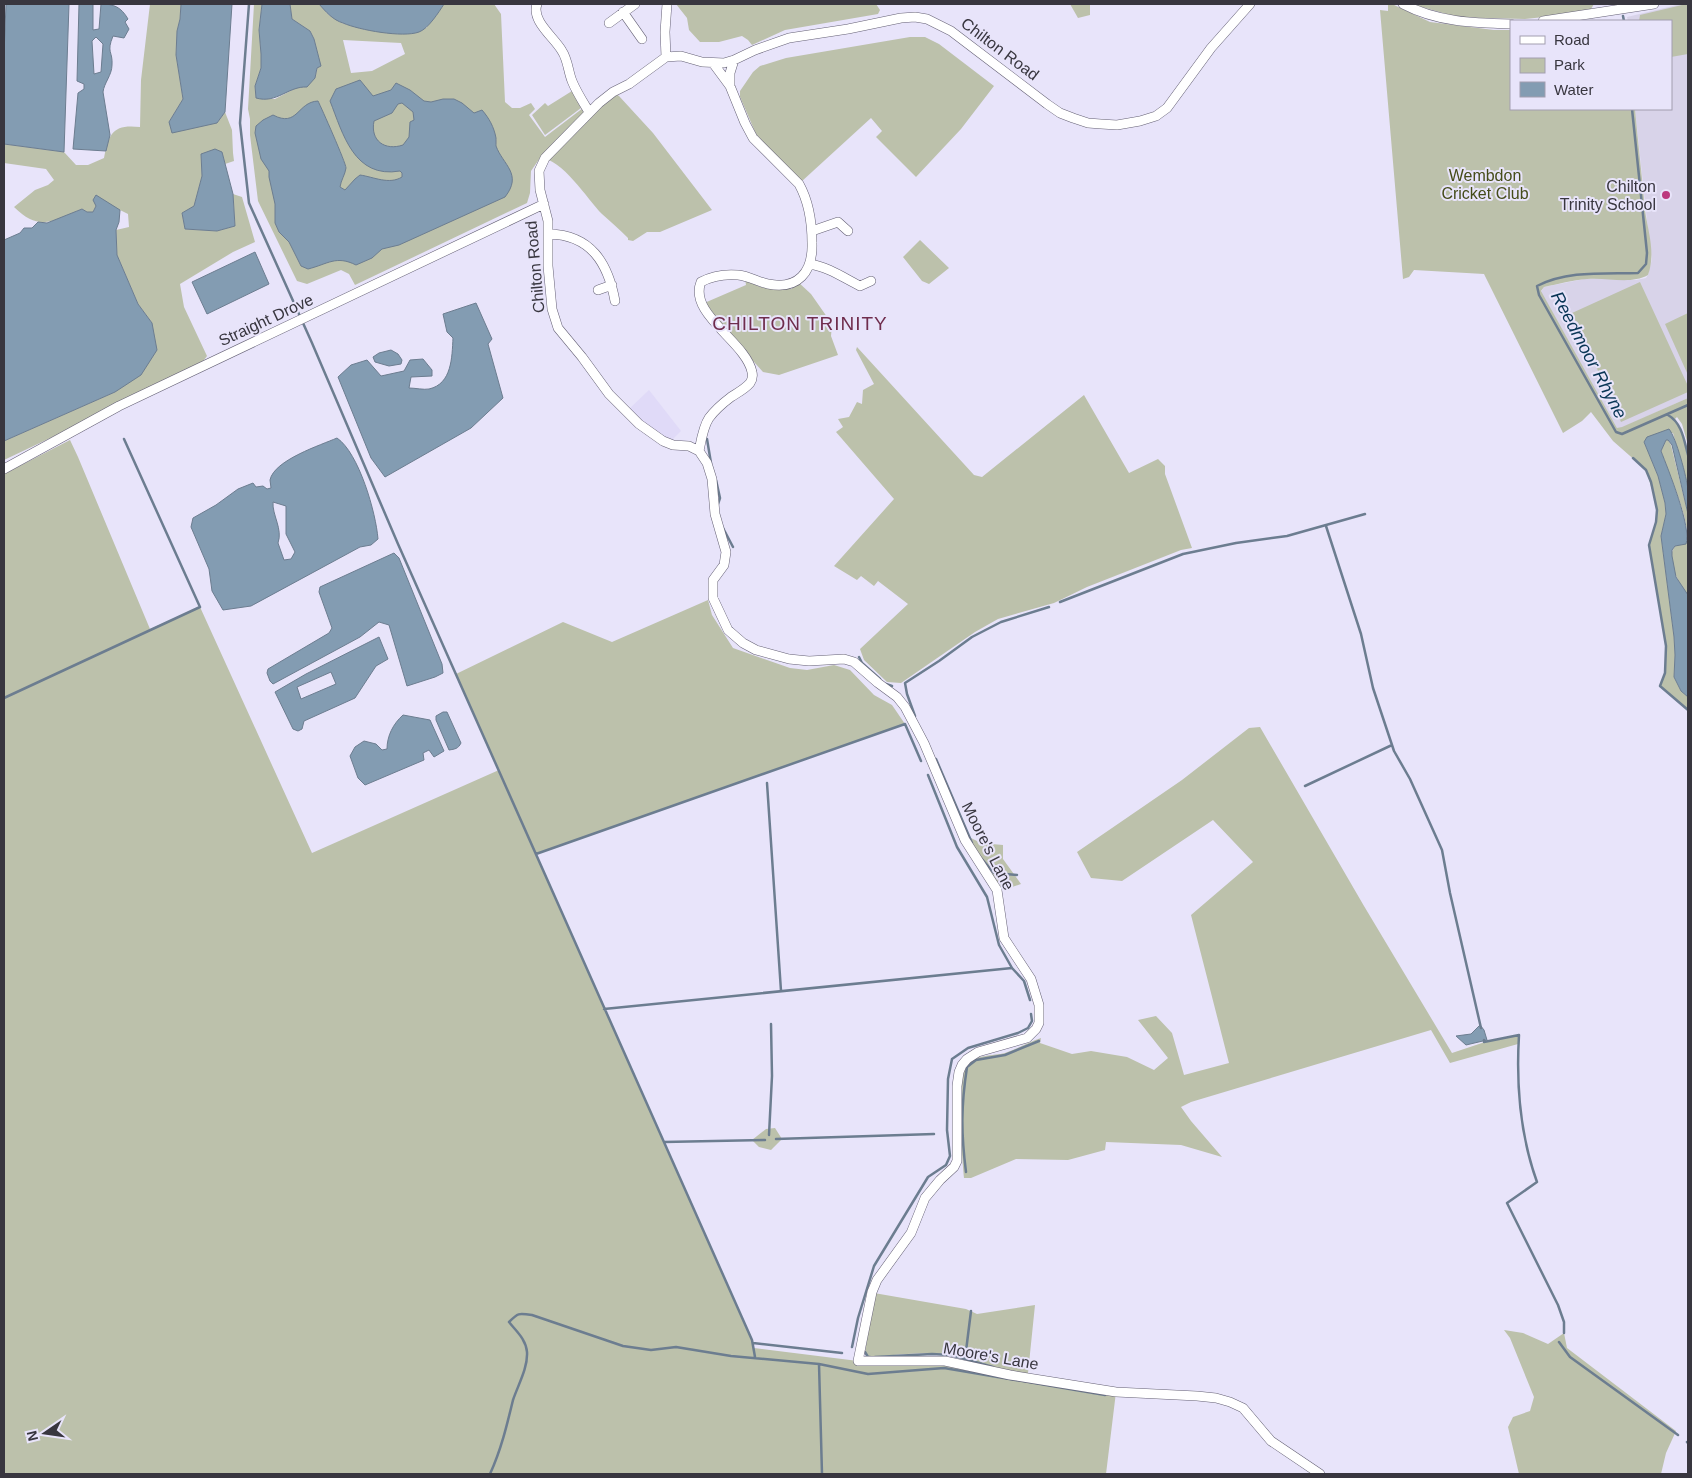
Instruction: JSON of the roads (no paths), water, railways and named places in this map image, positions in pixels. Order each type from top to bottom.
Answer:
[{"type":"street","points":[[537,4],[536,13],[541,23],[562,50],[572,81],[589,112]]},
{"type":"street","points":[[608,23],[635,4]]},
{"type":"street","points":[[666,57],[667,4]]},
{"type":"street","name":"Chilton Road","points":[[699,451],[689,446],[663,441],[639,424],[609,394],[563,335],[555,321],[552,309],[548,266],[548,221],[539,181],[539,171],[542,163],[589,112],[613,92],[629,84],[666,57],[681,56],[713,63],[724,63],[789,38],[848,29],[901,18],[915,18],[927,19],[951,31],[1060,113],[1088,123],[1117,125],[1156,116],[1167,108],[1211,48],[1250,4]]},
{"type":"street","points":[[1403,4],[1420,12],[1448,20],[1510,24]]},
{"type":"street","points":[[1550,20],[1654,4]]},
{"type":"street","points":[[623,12],[642,39]]},
{"type":"street","points":[[730,86],[730,73],[734,60]]},
{"type":"street","points":[[699,451],[707,421],[730,398],[750,383],[753,377],[744,355],[702,304],[699,292],[701,282],[718,276],[738,275],[769,284],[788,284],[800,279],[808,270],[812,256],[812,231],[804,193],[799,184],[754,138],[745,123],[730,86],[713,63]]},
{"type":"street","name":"Straight Drove","points":[[4,469],[119,406],[544,204]]},
{"type":"street","points":[[812,231],[838,222],[848,231]]},
{"type":"street","points":[[549,234],[567,236],[584,244],[594,252],[603,264],[612,285],[615,301]]},
{"type":"street","points":[[810,264],[818,265],[860,286],[871,281]]},
{"type":"street","points":[[598,290],[612,285]]},
{"type":"street","name":"Moore's Lane","points":[[699,451],[709,468],[714,491],[715,514],[726,552],[724,565],[713,580],[712,588],[715,604],[728,630],[743,644],[756,650],[809,661],[844,659],[854,662],[902,702],[932,762],[965,840],[997,890],[1004,938],[1031,979],[1039,1004],[1038,1023],[1032,1034],[1027,1038],[978,1052],[967,1059],[962,1065],[957,1086],[957,1161],[954,1167],[925,1198],[911,1233],[877,1280],[872,1292],[858,1361],[945,1361],[1116,1392],[1216,1398],[1243,1408],[1271,1441],[1320,1474]]},
{"type":"water","points":[[6,4],[69,4],[64,152],[4,144]]},
{"type":"water","points":[[79,4],[93,4],[93,30],[99,29],[101,4],[117,7],[128,19],[125,22],[129,29],[124,38],[113,36],[110,46],[112,69],[103,92],[110,135],[106,151],[73,149],[78,93],[84,89],[84,84],[77,81]],"holes":[[[96,37],[103,44],[101,72],[94,74],[92,41]]]},
{"type":"water","points":[[181,4],[232,4],[225,112],[217,123],[172,133],[169,122],[183,99],[176,55]]},
{"type":"water","points":[[262,4],[290,4],[292,19],[310,31],[314,39],[321,66],[317,68],[315,78],[307,87],[300,87],[270,99],[256,98],[255,86],[261,68],[259,30]]},
{"type":"water","points":[[319,4],[444,4],[433,20],[422,30],[412,34],[403,34],[370,31],[350,26],[333,18]]},
{"type":"water","points":[[360,80],[373,96],[391,90],[396,83],[410,90],[424,101],[454,99],[474,113],[482,110],[493,126],[496,146],[510,170],[512,182],[510,189],[505,197],[399,245],[382,249],[372,258],[356,265],[337,261],[308,269],[301,266],[289,242],[279,232],[275,223],[275,204],[269,171],[261,159],[255,133],[256,126],[273,115],[281,118],[293,117],[306,105],[318,101],[345,164],[346,168],[340,187],[345,190],[360,175],[381,180],[392,180],[402,177],[400,171],[384,172],[371,168],[361,161],[353,151],[340,127],[330,101],[336,89]],"holes":[[[402,103],[413,112],[414,120],[410,122],[409,137],[403,145],[390,147],[380,143],[374,134],[374,121],[392,113],[398,104]]]},
{"type":"water","points":[[215,149],[222,152],[233,194],[235,226],[217,231],[185,229],[182,213],[194,206],[202,176],[201,154]]},
{"type":"water","points":[[96,195],[120,210],[116,230],[117,255],[138,304],[152,323],[157,350],[141,375],[115,392],[4,441],[4,240],[20,233],[24,228],[32,228],[38,222],[47,223],[82,209],[87,212],[93,212],[96,206],[93,200]]},
{"type":"water","points":[[255,252],[269,284],[207,314],[192,282]]},
{"type":"water","points":[[476,303],[492,339],[488,344],[503,398],[471,428],[385,477],[371,458],[338,377],[351,365],[367,360],[381,376],[404,371],[410,360],[423,359],[432,370],[432,376],[411,377],[409,388],[429,389],[437,386],[446,376],[452,353],[453,338],[447,332],[443,314]]},
{"type":"water","points":[[391,350],[398,354],[402,360],[401,364],[389,366],[375,362],[373,357],[379,353]]},
{"type":"water","points":[[1669,429],[1681,458],[1688,493],[1688,514],[1672,445],[1666,440],[1661,451],[1683,512],[1687,536],[1686,544],[1675,546],[1672,550],[1672,556],[1676,577],[1688,595],[1688,697],[1681,691],[1674,677],[1674,637],[1661,536],[1666,514],[1665,503],[1658,476],[1644,442],[1647,437]]},
{"type":"water","points":[[337,438],[352,456],[365,484],[374,514],[378,539],[371,545],[360,547],[251,606],[223,610],[212,591],[209,569],[191,527],[193,518],[216,505],[238,489],[253,483],[256,487],[271,488],[270,480],[273,473],[280,466],[299,454]],"holes":[[[273,502],[286,506],[286,534],[295,552],[291,559],[284,560],[278,543],[279,533]]]},
{"type":"water","points":[[394,553],[399,558],[442,664],[443,673],[407,686],[389,625],[379,622],[360,637],[273,684],[267,673],[268,669],[329,633],[332,628],[319,592],[320,587]]},
{"type":"water","points":[[379,637],[388,659],[376,666],[355,698],[304,721],[302,729],[298,731],[293,729],[275,692]],"holes":[[[331,672],[336,684],[301,699],[297,687]]]},
{"type":"water","points":[[447,712],[461,743],[455,749],[449,750],[436,720],[436,716]]},
{"type":"water","points":[[403,715],[430,720],[444,751],[434,757],[429,750],[423,753],[424,760],[365,785],[358,778],[350,756],[355,747],[364,741],[376,744],[382,750],[387,749],[391,730]]},
{"type":"water","points":[[1480,1025],[1484,1030],[1487,1040],[1466,1045],[1456,1036],[1471,1034]]},
{"type":"waterway","points":[[249,4],[240,123],[249,203],[312,343],[398,544],[752,1340],[755,1357]]},
{"type":"waterway","name":"Reedmoor Rhyne","points":[[1623,16],[1624,20]]},
{"type":"waterway","name":"Reedmoor Rhyne","points":[[1632,110],[1647,253],[1646,264],[1638,273],[1574,275],[1561,277],[1537,286],[1539,295],[1616,432],[1622,434],[1688,405]]},
{"type":"waterway","points":[[1668,415],[1673,418],[1679,427],[1688,455]]},
{"type":"waterway","points":[[4,698],[200,607],[124,439]]},
{"type":"waterway","points":[[707,439],[711,463]]},
{"type":"waterway","name":"Reedmoor Rhyne","points":[[1633,458],[1646,470],[1651,482],[1657,510],[1656,522],[1649,545],[1666,646],[1665,673],[1660,686],[1688,710]]},
{"type":"waterway","points":[[716,480],[720,498],[718,504]]},
{"type":"waterway","points":[[1060,602],[1183,554],[1236,543],[1287,536],[1365,514]]},
{"type":"waterway","points":[[1326,526],[1361,634],[1373,688],[1394,751],[1410,779],[1442,850],[1481,1028]]},
{"type":"waterway","points":[[723,528],[733,547]]},
{"type":"waterway","points":[[915,716],[905,683],[972,637],[1001,622],[1049,607]]},
{"type":"waterway","points":[[859,657],[862,663],[880,679]]},
{"type":"waterway","points":[[886,684],[892,686]]},
{"type":"waterway","points":[[536,854],[905,724],[921,761]]},
{"type":"waterway","points":[[1305,786],[1392,745]]},
{"type":"waterway","points":[[936,759],[972,843]]},
{"type":"waterway","points":[[928,775],[957,847],[987,897],[999,945],[1012,968],[1024,981],[1030,1000]]},
{"type":"waterway","points":[[767,783],[781,991]]},
{"type":"waterway","points":[[981,858],[994,873],[1017,875]]},
{"type":"waterway","points":[[604,1009],[1012,968]]},
{"type":"waterway","points":[[852,1347],[858,1318],[874,1266],[928,1177],[946,1165],[950,1156],[947,1130],[948,1079],[952,1059],[968,1048],[1018,1033],[1028,1028],[1032,1021],[1031,1014]]},
{"type":"waterway","points":[[769,1135],[772,1076],[771,1024]]},
{"type":"waterway","points":[[1484,1040],[1484,1042],[1519,1035],[1520,1110],[1531,1164],[1537,1182],[1507,1203],[1558,1305],[1564,1322],[1564,1333]]},
{"type":"waterway","points":[[966,1172],[962,1120],[967,1067],[976,1060],[1005,1055],[1039,1041]]},
{"type":"waterway","points":[[776,1139],[934,1134]]},
{"type":"waterway","points":[[664,1142],[765,1140]]},
{"type":"waterway","points":[[965,1359],[971,1311]]},
{"type":"waterway","points":[[490,1474],[501,1447],[513,1400],[526,1364],[527,1352],[525,1343],[509,1322],[521,1314],[532,1315],[623,1346],[651,1350],[676,1347],[731,1356],[819,1364],[822,1474]]},
{"type":"waterway","points":[[1559,1342],[1570,1357],[1678,1435]]},
{"type":"waterway","points":[[753,1343],[842,1353]]},
{"type":"waterway","points":[[865,1352],[870,1357]]},
{"type":"waterway","points":[[875,1357],[951,1355],[993,1367]]},
{"type":"waterway","points":[[819,1364],[868,1374],[944,1368],[1105,1395]]},
{"type":"place","name":"Chilton Trinity School","points":[[1666,195]]},
{"type":"district","name":"CHILTON TRINITY","points":[[800,323]]},
{"type":"park label","name":"Wembdon Cricket Club","points":[[1485,184]]}]
